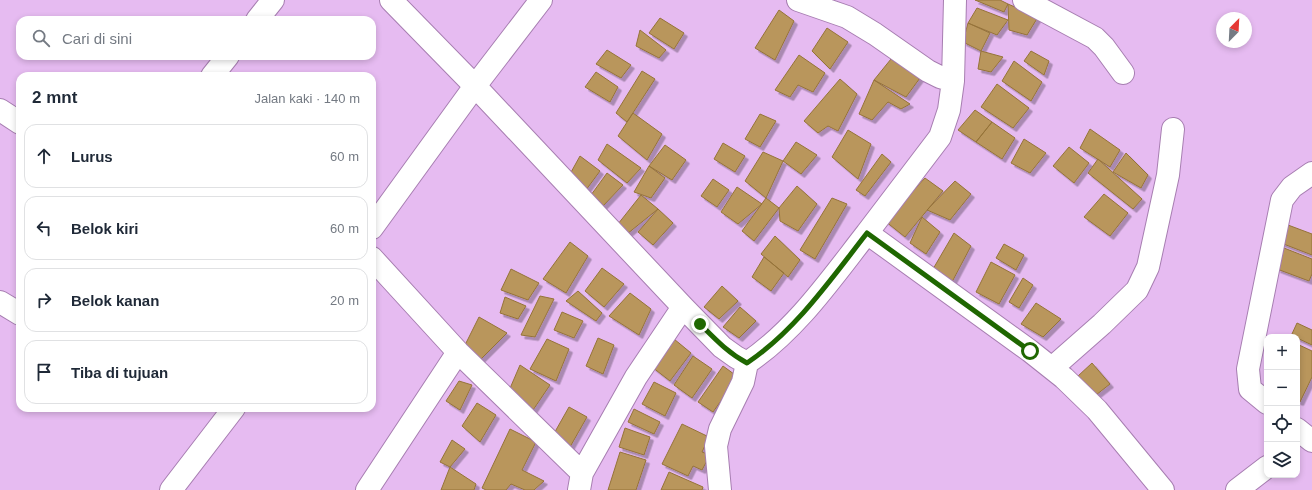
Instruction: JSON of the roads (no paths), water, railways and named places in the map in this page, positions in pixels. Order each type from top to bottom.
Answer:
[{"type":"street","points":[[260,16],[273,0]]},
{"type":"street","points":[[391,0],[475,86],[722,347],[747,363]]},
{"type":"street","points":[[376,222],[475,86],[540,0]]},
{"type":"street","points":[[798,0],[849,9],[875,34],[940,76]]},
{"type":"street","points":[[720,490],[716,446],[720,429],[743,382],[747,363],[767,349],[796,320],[824,288],[940,137],[949,110],[940,76],[955,0]]},
{"type":"street","points":[[1024,0],[1096,38],[1104,46],[1123,73]]},
{"type":"street","points":[[215,72],[225,60]]},
{"type":"street","points":[[0,110],[16,120]]},
{"type":"street","points":[[1052,368],[1102,324],[1137,290],[1148,267],[1168,175],[1173,129]]},
{"type":"street","points":[[1264,401],[1250,389],[1248,370],[1282,200],[1292,187],[1312,173]]},
{"type":"street","points":[[862,239],[1024,346],[1064,378],[1097,410],[1163,490]]},
{"type":"street","points":[[376,262],[580,482],[636,377],[683,307]]},
{"type":"street","points":[[0,302],[16,312]]},
{"type":"street","points":[[366,490],[458,352]]},
{"type":"street","points":[[171,490],[231,412]]},
{"type":"street","points":[[1300,432],[1312,442]]},
{"type":"street","points":[[1300,444],[1312,442]]},
{"type":"street","points":[[1237,490],[1264,469]]}]
